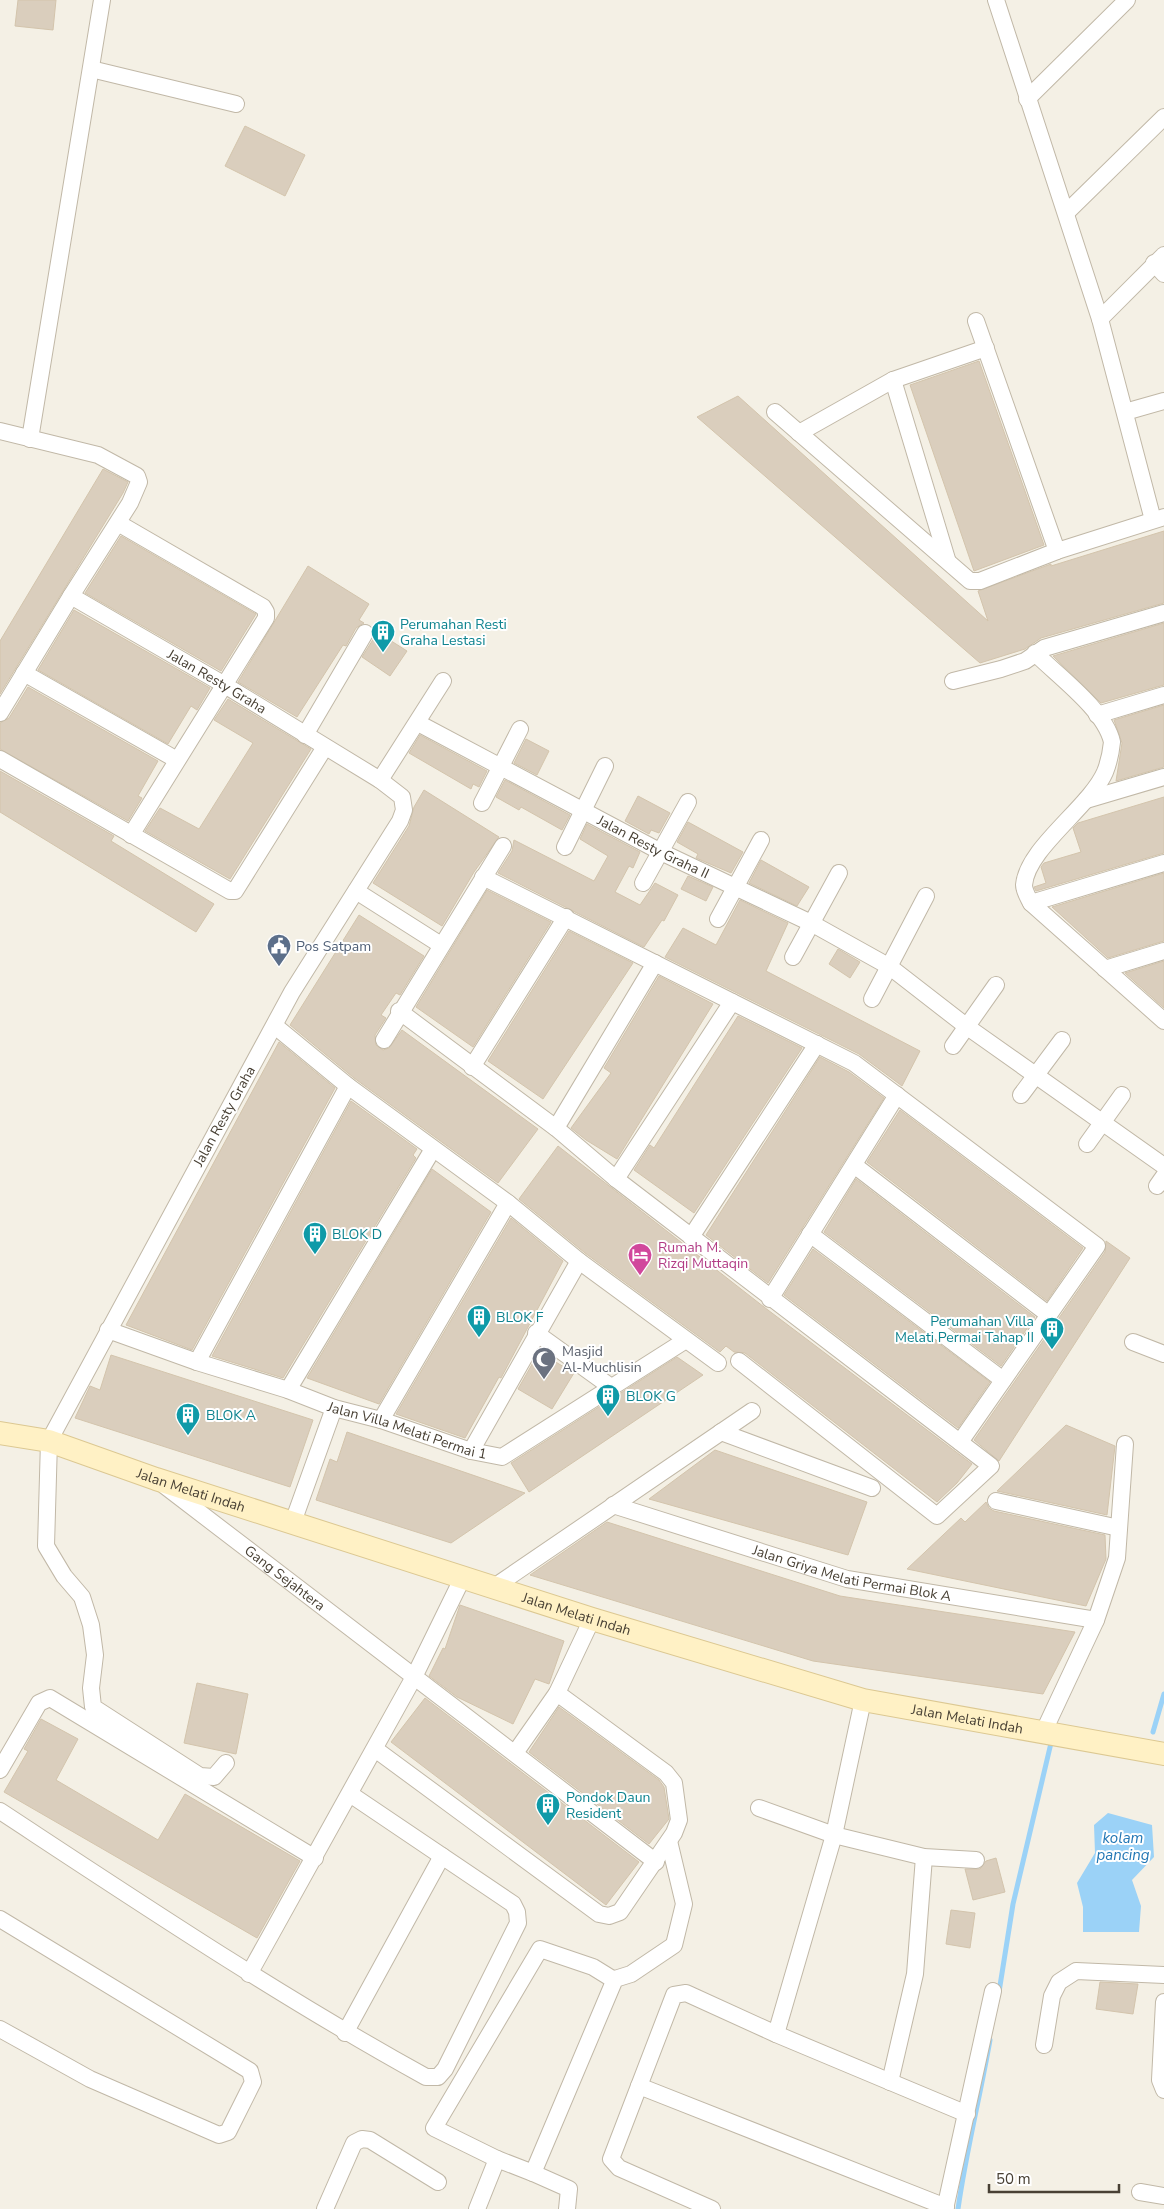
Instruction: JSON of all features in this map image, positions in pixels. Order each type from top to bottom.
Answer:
[{"type":"main road","name":"Jalan Melati Indah","points":[[0,1434],[50,1441],[156,1479],[592,1619],[864,1700],[1164,1754]]},
{"type":"street","points":[[30,439],[102,0]]},
{"type":"street","points":[[775,412],[888,512],[947,559],[968,580],[980,581],[1057,551],[1159,518],[1067,212],[1026,99],[996,0]]},
{"type":"street","points":[[1026,99],[1127,0]]},
{"type":"street","points":[[91,69],[236,104]]},
{"type":"street","points":[[1067,212],[1164,117]]},
{"type":"street","points":[[1100,319],[1161,264]]},
{"type":"street","points":[[976,321],[1057,551]]},
{"type":"street","points":[[799,433],[893,380],[986,348]]},
{"type":"street","points":[[893,380],[947,559]]},
{"type":"street","points":[[1126,412],[1164,401]]},
{"type":"street","points":[[0,431],[98,455],[137,476],[137,487],[118,523],[0,713]]},
{"type":"street","points":[[118,523],[263,607],[266,612],[266,618],[223,684],[131,835]]},
{"type":"street","name":"Jalan Resty Graha","points":[[50,1441],[108,1330],[292,992],[400,821],[404,810],[402,797],[380,780],[223,684],[71,596]]},
{"type":"street","points":[[953,680],[1025,661],[1044,648],[1164,613]]},
{"type":"street","points":[[305,734],[365,633]]},
{"type":"street","points":[[1035,653],[1098,715],[1111,736],[1111,754],[1105,773],[1086,800],[1042,849],[1024,884],[1031,903],[1164,1021]]},
{"type":"street","points":[[24,673],[177,760]]},
{"type":"street","points":[[380,780],[443,681]]},
{"type":"street","points":[[1098,715],[1164,695]]},
{"type":"street","name":"Jalan Resty Graha II","points":[[418,723],[661,852],[735,889],[811,923],[890,967],[966,1026],[1164,1166]]},
{"type":"street","points":[[482,803],[520,729]]},
{"type":"street","points":[[0,759],[230,891],[235,891],[325,747]]},
{"type":"street","points":[[565,847],[605,766]]},
{"type":"street","points":[[1086,800],[1164,777]]},
{"type":"street","points":[[643,883],[688,802]]},
{"type":"street","points":[[718,919],[761,840]]},
{"type":"street","points":[[384,1040],[399,1011],[503,846]]},
{"type":"street","points":[[1031,903],[1164,863]]},
{"type":"street","points":[[792,957],[839,873]]},
{"type":"street","points":[[484,877],[854,1063],[1097,1246],[960,1442]]},
{"type":"street","points":[[356,891],[442,944]]},
{"type":"street","points":[[872,999],[926,896]]},
{"type":"street","points":[[472,1068],[566,917]]},
{"type":"street","points":[[1105,969],[1164,951]]},
{"type":"street","points":[[556,1128],[655,963]]},
{"type":"street","points":[[953,1046],[996,985]]},
{"type":"street","points":[[616,1179],[732,1002]]},
{"type":"street","points":[[399,1011],[472,1068],[556,1128],[616,1179],[690,1237],[991,1466],[937,1516],[739,1361]]},
{"type":"street","points":[[275,1026],[348,1086],[508,1203],[579,1261],[718,1363]]},
{"type":"street","points":[[1021,1095],[1062,1040]]},
{"type":"street","points":[[690,1237],[817,1044]]},
{"type":"street","points":[[197,1362],[348,1086]]},
{"type":"street","points":[[770,1299],[897,1095]]},
{"type":"street","points":[[1087,1144],[1122,1095]]},
{"type":"street","points":[[288,1390],[432,1149]]},
{"type":"street","points":[[854,1165],[1049,1315]]},
{"type":"street","points":[[381,1420],[508,1203]]},
{"type":"street","points":[[810,1234],[1003,1380]]},
{"type":"street","points":[[471,1450],[536,1333],[579,1261]]},
{"type":"street","name":"Jalan Villa Melati Permai 1","points":[[108,1330],[197,1362],[288,1390],[334,1408],[381,1420],[471,1450],[502,1457],[686,1340]]},
{"type":"street","points":[[536,1333],[611,1386]]},
{"type":"street","points":[[1133,1342],[1164,1354]]},
{"type":"street","points":[[293,1522],[334,1408]]},
{"type":"street","points":[[494,1587],[752,1411]]},
{"type":"street","points":[[721,1432],[872,1488]]},
{"type":"street","points":[[50,1441],[46,1546],[59,1568],[82,1597],[91,1625],[96,1655],[91,1688],[93,1707],[200,1776],[214,1777],[226,1763]]},
{"type":"street","points":[[1043,1732],[1096,1620],[1117,1558],[1125,1444]]},
{"type":"street","name":"Gang Sejahtera","points":[[156,1479],[656,1862]]},
{"type":"street","points":[[996,1501],[1119,1528]]},
{"type":"street","name":"Jalan Griya Melati Permai Blok A","points":[[613,1505],[847,1579],[1096,1620]]},
{"type":"street","points":[[249,1974],[414,1678],[463,1577]]},
{"type":"street","points":[[514,1753],[558,1693],[592,1619]]},
{"type":"street","points":[[375,1749],[599,1914],[609,1916],[620,1912],[670,1841],[679,1820],[674,1783],[656,1765],[558,1693]]},
{"type":"street","points":[[0,1770],[39,1703],[50,1698],[315,1858]]},
{"type":"street","points":[[776,2034],[834,1835],[864,1700]]},
{"type":"street","points":[[0,1811],[249,1974],[345,2033],[426,2077],[438,2077],[445,2068],[518,1923],[517,1912],[513,1904],[350,1794]]},
{"type":"street","points":[[760,1808],[834,1835],[924,1857],[976,1860]]},
{"type":"street","points":[[534,2173],[614,1980],[631,1974],[674,1945],[684,1904],[670,1841]]},
{"type":"street","points":[[345,2033],[442,1856]]},
{"type":"street","points":[[890,2082],[915,1974],[924,1857]]},
{"type":"street","points":[[0,1919],[250,2071],[253,2082],[228,2132],[218,2135],[90,2079],[0,2029]]},
{"type":"street","points":[[567,2209],[569,2190],[534,2173],[497,2159],[434,2128],[540,1950],[592,1967],[614,1980]]},
{"type":"street","points":[[1044,2045],[1052,1996],[1059,1982],[1076,1971],[1164,1975]]},
{"type":"street","points":[[639,2086],[945,2208],[993,1991]]},
{"type":"street","points":[[712,2209],[619,2168],[611,2162],[674,1994],[686,1992],[776,2034],[967,2114]]},
{"type":"street","points":[[1164,2002],[1160,2080],[1161,2088],[1164,2090]]},
{"type":"street","points":[[325,2209],[354,2143],[362,2139],[370,2140],[438,2182]]},
{"type":"street","points":[[477,2209],[497,2159]]},
{"type":"street","points":[[1140,2192],[1164,2196]]},
{"type":"water","name":"kolam pancing","points":[[1108,1813],[1152,1825],[1154,1857],[1132,1880],[1141,1906],[1139,1932],[1083,1932],[1083,1907],[1077,1883],[1095,1853],[1094,1825]]},
{"type":"building","points":[[18,0],[56,0],[53,30],[15,26]]},
{"type":"building","points":[[245,126],[305,155],[285,196],[225,166]]},
{"type":"building","points":[[979,361],[1044,545],[974,571],[910,385]]},
{"type":"building","points":[[738,396],[988,621],[978,591],[1051,564],[1051,566],[1164,531],[1164,603],[1041,638],[1025,649],[980,663],[697,417]]},
{"type":"building","points":[[103,469],[128,482],[123,493],[0,694],[0,641]]},
{"type":"building","points":[[121,536],[256,614],[221,671],[85,593]]},
{"type":"building","points":[[308,566],[369,604],[359,620],[364,623],[356,628],[346,646],[343,645],[297,717],[238,682]]},
{"type":"building","points":[[74,610],[210,688],[197,710],[191,706],[168,744],[38,670]]},
{"type":"building","points":[[1164,623],[1164,685],[1101,703],[1053,656]]},
{"type":"building","name":"Perumahan Resti Graha Lestasi","points":[[374,630],[407,651],[390,676],[362,657],[374,638]]},
{"type":"building","points":[[28,687],[158,761],[138,796],[142,798],[128,821],[0,749],[0,723],[9,718]]},
{"type":"building","points":[[228,699],[311,749],[230,879],[145,831],[160,808],[199,829],[253,743],[214,720]]},
{"type":"building","points":[[1164,705],[1164,767],[1116,781],[1122,743],[1114,720]]},
{"type":"building","points":[[420,735],[487,771],[479,787],[473,784],[471,789],[409,753]]},
{"type":"building","points":[[526,739],[549,751],[537,775],[514,763]]},
{"type":"building","points":[[0,771],[114,836],[111,841],[214,904],[196,932],[0,812]]},
{"type":"building","points":[[505,780],[570,815],[562,830],[521,807],[519,810],[496,797]]},
{"type":"building","points":[[424,790],[499,837],[474,872],[442,926],[373,883],[409,826],[414,807]]},
{"type":"building","points":[[638,796],[670,813],[659,833],[651,830],[649,834],[625,821]]},
{"type":"building","points":[[1164,797],[1164,853],[1036,891],[1034,887],[1046,883],[1041,867],[1044,863],[1081,852],[1073,828],[1078,823]]},
{"type":"building","points":[[688,822],[743,852],[731,873],[696,858],[698,854],[677,842]]},
{"type":"building","points":[[587,824],[640,852],[633,868],[629,866],[615,892],[640,905],[655,883],[678,895],[664,921],[662,920],[644,947],[498,873],[512,851],[514,840],[594,881],[608,856],[580,839]]},
{"type":"building","points":[[761,860],[809,887],[797,906],[749,883]]},
{"type":"building","points":[[1164,873],[1164,941],[1108,958],[1052,907]]},
{"type":"building","points":[[688,876],[713,887],[706,901],[681,889]]},
{"type":"building","points":[[487,890],[551,922],[473,1047],[416,1007]]},
{"type":"building","points":[[740,900],[788,923],[766,971],[920,1051],[902,1086],[859,1054],[665,957],[683,928],[716,945]]},
{"type":"building","points":[[359,915],[424,956],[400,995],[396,993],[381,1015],[386,1018],[375,1035],[376,1045],[383,1050],[389,1048],[402,1030],[538,1129],[498,1183],[354,1078],[290,1025]]},
{"type":"building","points":[[569,931],[633,963],[543,1099],[488,1061]]},
{"type":"building","points":[[838,949],[860,962],[850,978],[829,964]]},
{"type":"building","points":[[1164,961],[1164,1008],[1125,973]]},
{"type":"building","points":[[659,976],[713,1004],[617,1159],[586,1140],[571,1128],[611,1073],[604,1068]]},
{"type":"building","points":[[738,1016],[802,1048],[694,1213],[634,1170],[650,1145],[654,1148]]},
{"type":"building","points":[[279,1042],[335,1088],[192,1350],[126,1325]]},
{"type":"building","points":[[820,1057],[849,1072],[884,1098],[768,1283],[706,1235]]},
{"type":"building","name":"BLOK D","points":[[351,1101],[417,1149],[413,1155],[416,1158],[283,1378],[212,1356]]},
{"type":"building","points":[[900,1110],[1083,1248],[1047,1301],[867,1162]]},
{"type":"building","points":[[558,1146],[764,1307],[972,1464],[957,1483],[937,1502],[745,1353],[734,1352],[726,1346],[720,1352],[585,1253],[519,1199]]},
{"type":"building","points":[[432,1169],[491,1212],[379,1404],[307,1378]]},
{"type":"building","points":[[856,1179],[1035,1317],[1001,1366],[824,1232]]},
{"type":"building","name":"BLOK F","points":[[511,1218],[563,1261],[501,1378],[499,1377],[465,1438],[396,1414]]},
{"type":"building","name":"Perumahan Villa Melati Permai Tahap II","points":[[1106,1241],[1130,1258],[999,1461],[974,1440],[1105,1252]]},
{"type":"building","points":[[813,1249],[990,1382],[958,1428],[784,1295]]},
{"type":"building","name":"Masjid Al-Muchlisin","points":[[539,1352],[574,1373],[552,1409],[518,1389]]},
{"type":"building","points":[[111,1355],[313,1420],[290,1487],[75,1418],[90,1386],[100,1390]]},
{"type":"building","name":"BLOK G","points":[[677,1357],[703,1375],[529,1492],[511,1463]]},
{"type":"building","points":[[1066,1425],[1115,1446],[1107,1515],[997,1491]]},
{"type":"building","points":[[347,1432],[525,1493],[451,1543],[316,1500],[330,1459],[337,1462]]},
{"type":"building","points":[[715,1450],[867,1502],[848,1555],[649,1499]]},
{"type":"building","points":[[986,1502],[989,1508],[994,1511],[1105,1535],[1106,1559],[1086,1606],[907,1569],[961,1518],[965,1522]]},
{"type":"building","points":[[607,1522],[840,1596],[1075,1632],[1043,1694],[813,1661],[530,1575]]},
{"type":"building","points":[[460,1605],[564,1641],[549,1684],[535,1679],[513,1724],[457,1697],[429,1676],[443,1648],[445,1649]]},
{"type":"building","points":[[197,1683],[248,1694],[236,1754],[184,1743]]},
{"type":"building","name":"Pondok Daun Resident","points":[[425,1698],[639,1862],[606,1905],[391,1742]]},
{"type":"building","name":"Pondok Daun Resident","points":[[559,1707],[659,1780],[664,1787],[669,1819],[649,1844],[529,1752]]},
{"type":"building","points":[[41,1719],[78,1739],[56,1780],[158,1840],[185,1794],[300,1861],[257,1938],[4,1792],[28,1751],[24,1749]]},
{"type":"building","points":[[996,1858],[1005,1892],[973,1900],[965,1869],[980,1869],[986,1861]]},
{"type":"building","points":[[951,1910],[975,1913],[970,1948],[946,1944]]},
{"type":"building","points":[[1100,1982],[1138,1984],[1133,2014],[1096,2009]]},
{"type":"waterway","points":[[1153,1732],[1164,1694]]},
{"type":"waterway","points":[[999,1992],[1013,1904],[1051,1743]]},
{"type":"waterway","points":[[958,2209],[990,2040]]},
{"type":"place","name":"Perumahan Resti Graha Lestasi","points":[[383,653]]},
{"type":"place","name":"Pos Satpam","points":[[279,967]]},
{"type":"place","name":"BLOK D","points":[[315,1255]]},
{"type":"place","name":"Rumah M. Rizqi Muttaqin","points":[[640,1276]]},
{"type":"place","name":"BLOK F","points":[[479,1338]]},
{"type":"place","name":"Perumahan Villa Melati Permai Tahap II","points":[[1052,1350]]},
{"type":"place","name":"Masjid Al-Muchlisin","points":[[544,1380]]},
{"type":"place","name":"BLOK G","points":[[608,1417]]},
{"type":"place","name":"BLOK A","points":[[188,1436]]},
{"type":"place","name":"Pondok Daun Resident","points":[[548,1826]]}]
